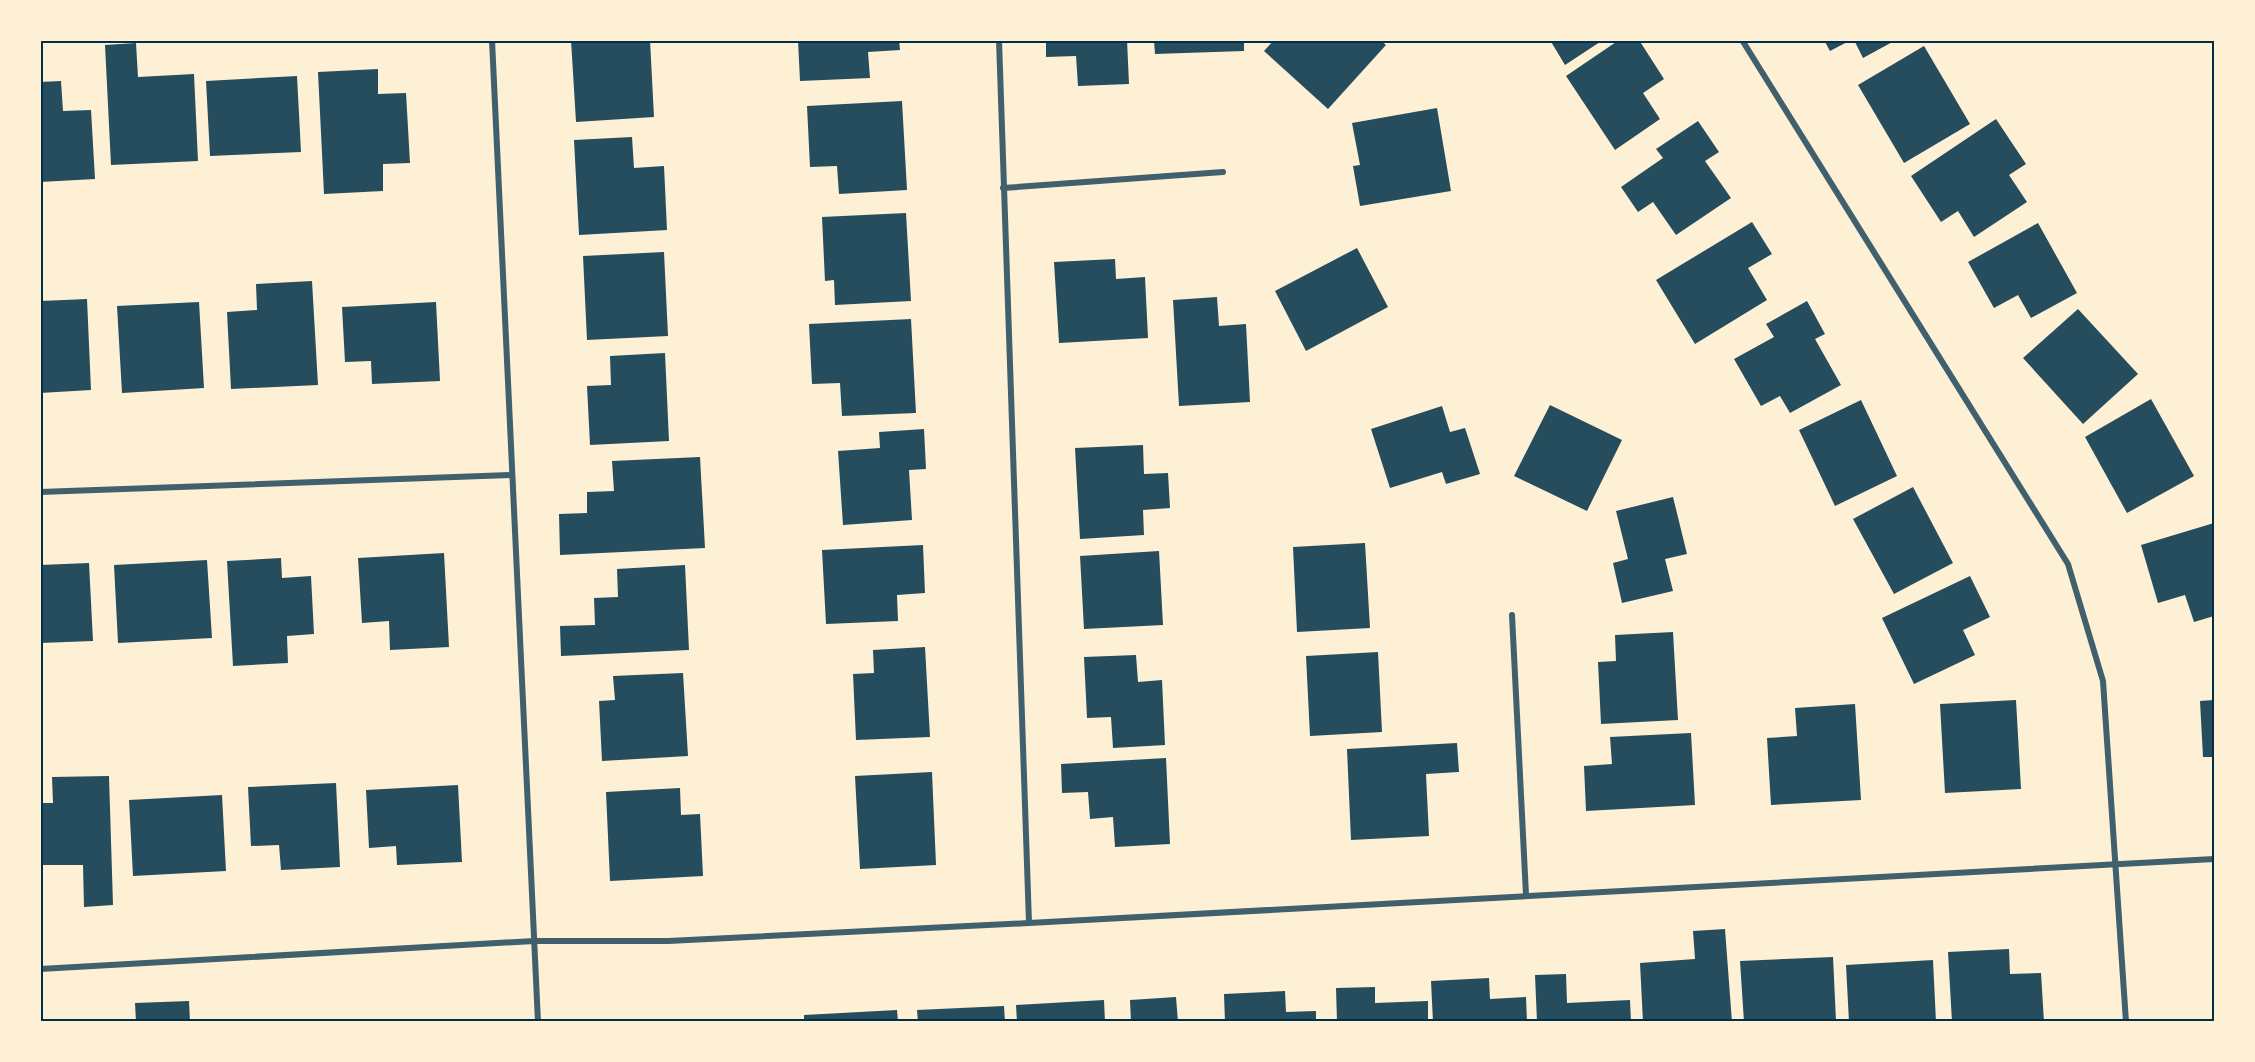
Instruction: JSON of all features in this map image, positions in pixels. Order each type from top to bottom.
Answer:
[{"type":"street","points":[[492,40],[538,1022]]},
{"type":"street","points":[[999,40],[1029,923]]},
{"type":"street","points":[[1742,40],[2068,564],[2103,681],[2126,1022]]},
{"type":"street","points":[[1003,188],[1223,172]]},
{"type":"street","points":[[40,492],[512,475]]},
{"type":"street","points":[[1512,615],[1526,895]]},
{"type":"street","points":[[40,969],[534,941],[668,941],[1029,923],[2214,859]]},
{"type":"building","points":[[571,40],[650,40],[654,117],[576,122]]},
{"type":"building","points":[[798,40],[899,40],[900,50],[868,52],[870,78],[800,81]]},
{"type":"building","points":[[1046,40],[1127,40],[1129,84],[1078,86],[1076,56],[1046,57]]},
{"type":"building","points":[[1154,40],[1244,40],[1244,51],[1155,54]]},
{"type":"building","points":[[1274,40],[1380,40],[1386,45],[1328,109],[1264,51]]},
{"type":"building","points":[[1550,40],[1603,40],[1565,65]]},
{"type":"building","points":[[1619,40],[1639,40],[1664,79],[1643,93],[1660,119],[1615,150],[1566,76]]},
{"type":"building","points":[[1824,40],[1851,40],[1830,51]]},
{"type":"building","points":[[1854,40],[1896,40],[1863,58]]},
{"type":"building","points":[[136,43],[138,77],[194,74],[198,161],[111,165],[105,45]]},
{"type":"building","points":[[1924,46],[1970,124],[1904,163],[1858,85]]},
{"type":"building","points":[[378,69],[378,94],[406,93],[410,163],[383,164],[383,191],[324,194],[318,72]]},
{"type":"building","points":[[297,76],[301,152],[210,156],[206,81]]},
{"type":"building","points":[[61,81],[63,111],[91,110],[95,179],[40,182],[40,82]]},
{"type":"building","points":[[902,101],[907,190],[839,194],[837,166],[810,167],[807,106]]},
{"type":"building","points":[[1437,108],[1451,191],[1360,206],[1353,166],[1360,165],[1352,123]]},
{"type":"building","points":[[1996,119],[2026,164],[2009,175],[2027,202],[1974,237],[1958,211],[1941,222],[1911,176]]},
{"type":"building","points":[[1698,121],[1719,152],[1705,161],[1731,198],[1676,235],[1653,202],[1638,212],[1621,187],[1663,158],[1656,149]]},
{"type":"building","points":[[632,137],[634,168],[664,166],[667,230],[579,235],[574,140]]},
{"type":"building","points":[[906,213],[911,301],[835,305],[834,280],[825,281],[822,217]]},
{"type":"building","points":[[1752,222],[1772,254],[1748,268],[1767,300],[1695,344],[1656,280]]},
{"type":"building","points":[[2038,223],[2077,293],[2031,318],[2018,295],[1994,308],[1968,262]]},
{"type":"building","points":[[1357,248],[1388,307],[1306,351],[1275,291]]},
{"type":"building","points":[[664,252],[668,336],[587,340],[583,256]]},
{"type":"building","points":[[1115,259],[1116,279],[1145,277],[1148,338],[1059,343],[1054,262]]},
{"type":"building","points":[[312,281],[318,385],[231,389],[227,312],[257,310],[256,284]]},
{"type":"building","points":[[1217,297],[1219,326],[1246,324],[1250,402],[1179,406],[1173,300]]},
{"type":"building","points":[[87,299],[91,390],[40,393],[40,301]]},
{"type":"building","points":[[1807,301],[1825,334],[1815,339],[1841,385],[1790,413],[1780,396],[1761,406],[1734,359],[1774,337],[1766,324]]},
{"type":"building","points":[[199,302],[204,388],[122,393],[117,306]]},
{"type":"building","points":[[436,302],[440,381],[372,384],[371,361],[345,362],[342,307]]},
{"type":"building","points":[[2078,309],[2138,374],[2083,424],[2023,358]]},
{"type":"building","points":[[911,319],[916,413],[842,416],[840,383],[812,384],[809,324]]},
{"type":"building","points":[[665,353],[669,441],[590,445],[587,386],[611,385],[610,356]]},
{"type":"building","points":[[2151,399],[2194,476],[2127,513],[2085,437]]},
{"type":"building","points":[[1861,400],[1897,476],[1835,506],[1799,430]]},
{"type":"building","points":[[1550,405],[1622,440],[1587,511],[1514,476]]},
{"type":"building","points":[[1442,406],[1450,432],[1465,428],[1480,474],[1446,484],[1442,472],[1390,488],[1371,429]]},
{"type":"building","points":[[924,429],[926,469],[909,470],[912,520],[843,525],[838,451],[880,448],[879,432]]},
{"type":"building","points":[[1143,445],[1144,474],[1168,473],[1170,508],[1143,510],[1144,535],[1080,539],[1075,448]]},
{"type":"building","points":[[700,457],[705,548],[560,555],[559,514],[587,513],[587,492],[614,491],[612,461]]},
{"type":"building","points":[[1913,487],[1953,563],[1894,594],[1853,519]]},
{"type":"building","points":[[1673,497],[1687,554],[1665,559],[1673,591],[1622,603],[1613,563],[1628,559],[1616,511]]},
{"type":"building","points":[[2214,523],[2214,616],[2194,622],[2185,595],[2158,603],[2141,545]]},
{"type":"building","points":[[1365,543],[1370,628],[1297,632],[1293,547]]},
{"type":"building","points":[[923,545],[925,593],[897,595],[898,621],[826,624],[822,550]]},
{"type":"building","points":[[1159,551],[1163,625],[1084,629],[1080,556]]},
{"type":"building","points":[[444,553],[449,647],[390,650],[389,621],[362,623],[358,558]]},
{"type":"building","points":[[281,558],[282,578],[311,576],[314,634],[287,636],[288,663],[233,666],[227,561]]},
{"type":"building","points":[[207,560],[212,638],[118,643],[114,565]]},
{"type":"building","points":[[89,563],[93,641],[40,643],[40,565]]},
{"type":"building","points":[[685,565],[689,650],[561,656],[560,626],[595,625],[594,598],[618,597],[617,569]]},
{"type":"building","points":[[1970,576],[1990,617],[1963,630],[1975,655],[1914,684],[1882,618]]},
{"type":"building","points":[[1673,632],[1678,720],[1601,724],[1598,662],[1616,661],[1615,635]]},
{"type":"building","points":[[925,647],[930,737],[856,740],[853,674],[874,673],[873,650]]},
{"type":"building","points":[[1378,652],[1382,732],[1310,736],[1306,656]]},
{"type":"building","points":[[1136,655],[1138,682],[1162,680],[1165,745],[1113,748],[1111,717],[1087,718],[1084,657]]},
{"type":"building","points":[[683,673],[688,756],[602,761],[599,701],[615,700],[613,676]]},
{"type":"building","points":[[2016,700],[2021,789],[1945,793],[1940,704]]},
{"type":"building","points":[[2214,700],[2214,757],[2203,757],[2200,701]]},
{"type":"building","points":[[1855,704],[1861,800],[1771,805],[1767,738],[1797,736],[1795,708]]},
{"type":"building","points":[[1691,733],[1695,805],[1586,811],[1584,766],[1612,764],[1610,737]]},
{"type":"building","points":[[1457,743],[1459,772],[1426,774],[1429,836],[1351,840],[1347,749]]},
{"type":"building","points":[[1166,758],[1170,844],[1115,847],[1113,817],[1090,819],[1088,792],[1062,793],[1061,764]]},
{"type":"building","points":[[932,772],[936,865],[860,869],[855,776]]},
{"type":"building","points":[[109,776],[113,905],[84,907],[83,865],[40,865],[40,803],[53,803],[52,777]]},
{"type":"building","points":[[336,783],[340,867],[281,870],[279,845],[251,846],[248,787]]},
{"type":"building","points":[[458,785],[462,862],[397,865],[396,846],[369,848],[366,790]]},
{"type":"building","points":[[680,788],[681,815],[700,814],[703,876],[610,881],[606,792]]},
{"type":"building","points":[[222,795],[226,871],[133,876],[129,800]]},
{"type":"building","points":[[1725,929],[1732,1022],[1643,1022],[1640,963],[1695,959],[1693,931]]},
{"type":"building","points":[[2009,949],[2010,974],[2041,973],[2044,1022],[1952,1022],[1948,952]]},
{"type":"building","points":[[1833,957],[1836,1021],[1744,1022],[1740,961]]},
{"type":"building","points":[[1933,960],[1936,1022],[1849,1022],[1846,965]]},
{"type":"building","points":[[1566,974],[1567,1003],[1630,1000],[1631,1022],[1537,1022],[1535,975]]},
{"type":"building","points":[[1489,978],[1490,999],[1526,997],[1527,1022],[1433,1022],[1431,981]]},
{"type":"building","points":[[1375,987],[1375,1003],[1428,1001],[1428,1022],[1337,1022],[1336,988]]},
{"type":"building","points":[[1285,991],[1286,1012],[1316,1011],[1316,1022],[1225,1022],[1224,994]]},
{"type":"building","points":[[1176,997],[1178,1022],[1131,1022],[1130,1000]]},
{"type":"building","points":[[1104,1000],[1105,1022],[1017,1022],[1016,1005]]},
{"type":"building","points":[[189,1001],[190,1022],[136,1022],[135,1003]]},
{"type":"building","points":[[1004,1006],[1005,1022],[918,1022],[917,1010]]},
{"type":"building","points":[[897,1010],[898,1022],[804,1022],[804,1015]]}]
